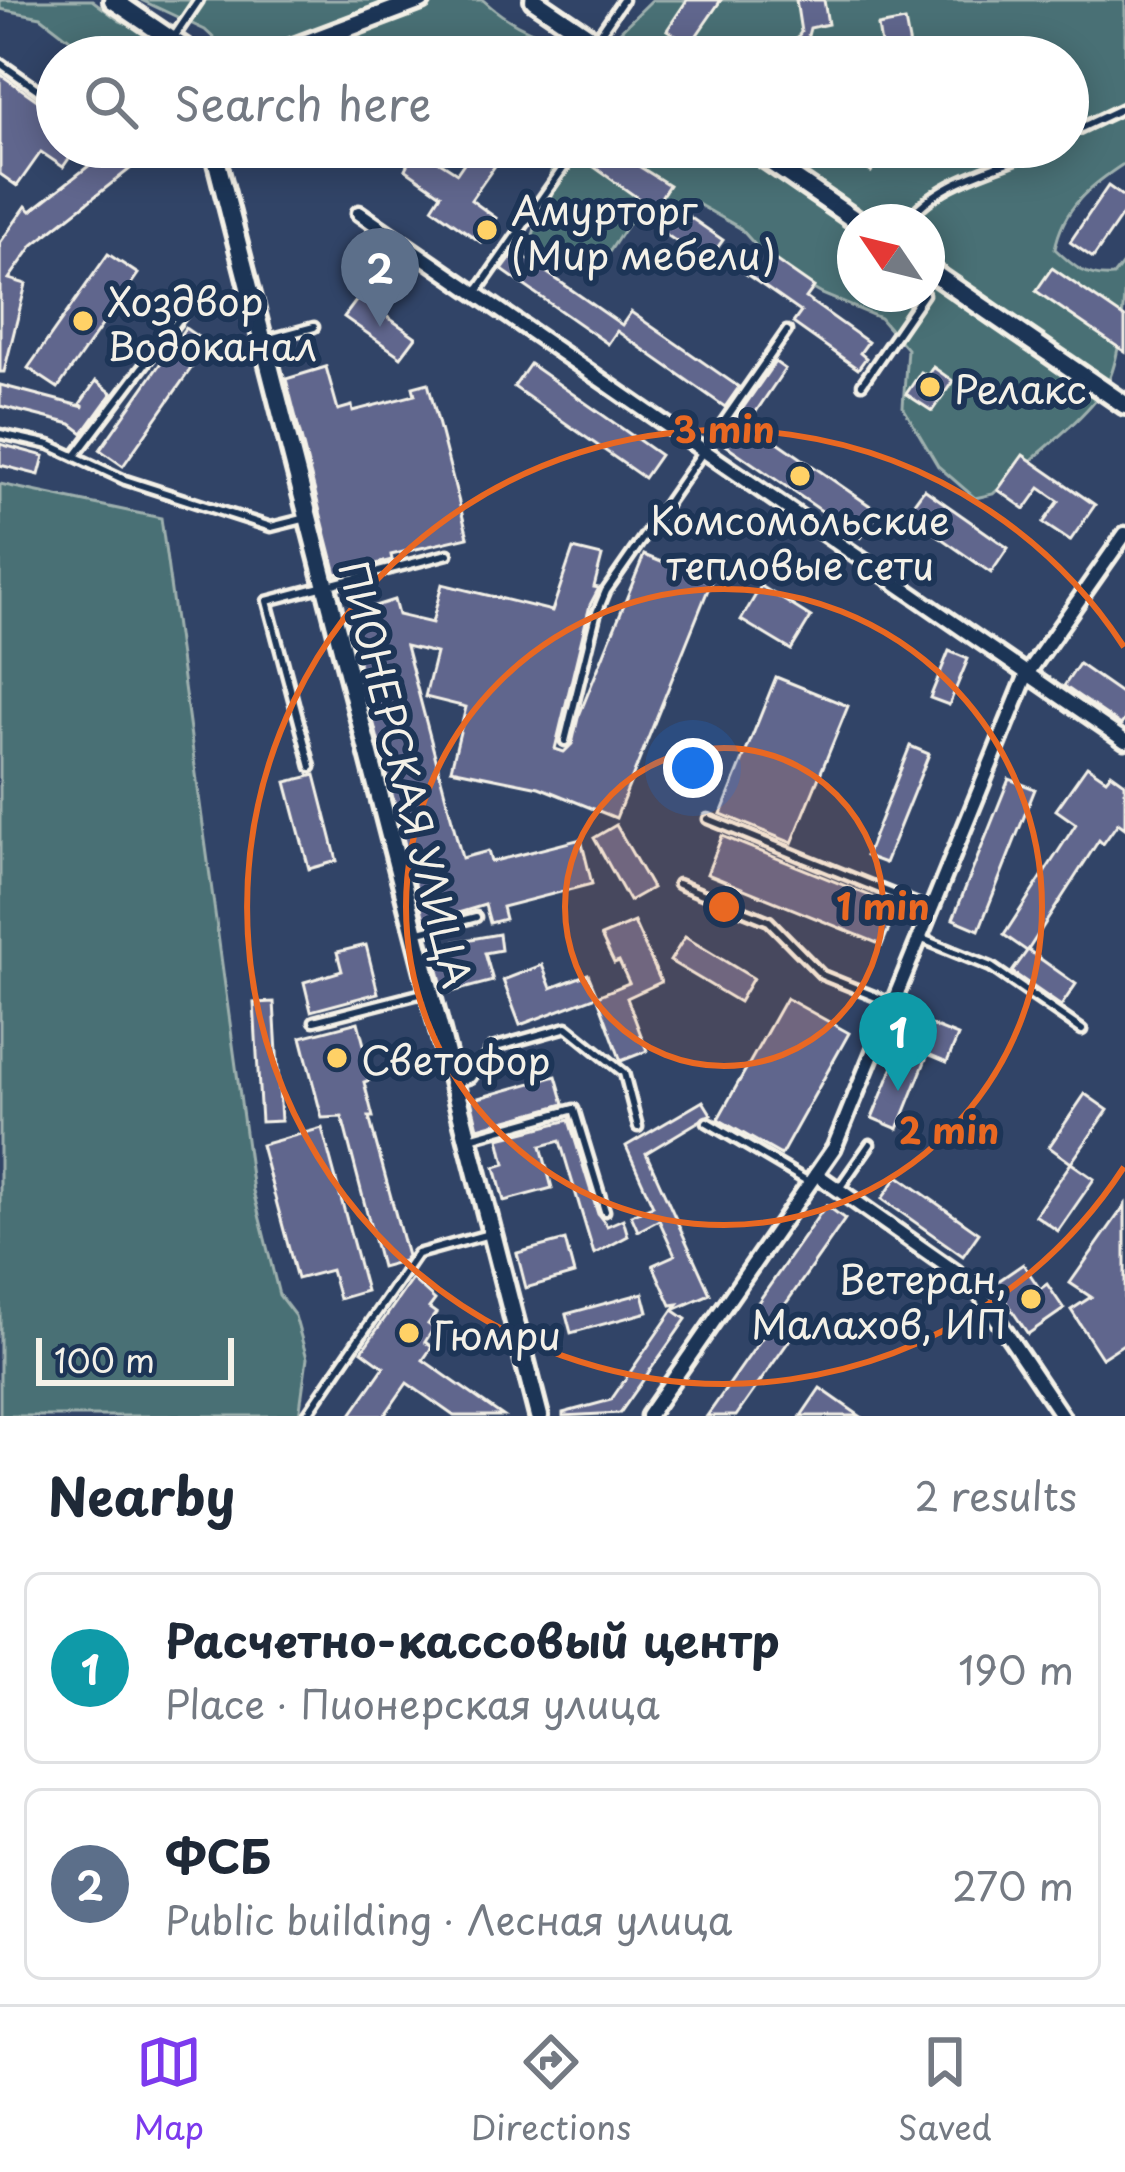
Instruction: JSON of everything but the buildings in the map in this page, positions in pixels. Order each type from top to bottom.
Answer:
[{"type":"street","points":[[113,0],[166,36]]},
{"type":"street","points":[[326,36],[421,0]]},
{"type":"street","points":[[536,1],[588,36]]},
{"type":"street","name":"ПИОНЕРСКАЯ УЛИЦА","points":[[218,168],[539,1416]]},
{"type":"street","points":[[780,168],[837,208]]},
{"type":"street","points":[[359,212],[1125,741]]},
{"type":"street","points":[[945,293],[1125,405]]},
{"type":"street","points":[[648,1416],[840,1134],[1027,674],[1125,533]]},
{"type":"street","points":[[813,1179],[838,1190],[974,1285],[1062,1416]]},
{"type":"lane","points":[[175,36],[199,0]]},
{"type":"lane","points":[[598,36],[622,0]]},
{"type":"lane","points":[[0,63],[36,88]]},
{"type":"lane","points":[[1089,124],[1125,107]]},
{"type":"lane","points":[[476,293],[563,168]]},
{"type":"lane","points":[[923,204],[950,186],[994,168]]},
{"type":"lane","points":[[75,456],[188,308],[250,292]]},
{"type":"lane","points":[[862,384],[909,312]]},
{"type":"lane","points":[[263,341],[314,327]]},
{"type":"lane","points":[[566,741],[606,591],[787,332]]},
{"type":"lane","points":[[0,434],[50,445],[125,480],[271,527],[308,518]]},
{"type":"lane","points":[[310,767],[267,601],[448,554]]},
{"type":"lane","points":[[708,819],[932,910]]},
{"type":"lane","points":[[678,884],[769,920],[822,975],[893,1004]]},
{"type":"lane","points":[[414,934],[476,917]]},
{"type":"lane","points":[[920,938],[991,967],[1082,1030]]},
{"type":"lane","points":[[314,1022],[428,991]]},
{"type":"lane","points":[[452,1084],[471,1078],[492,1048],[567,1027],[624,1073],[638,1126]]},
{"type":"lane","points":[[466,1139],[574,1109],[605,1211]]},
{"type":"lane","points":[[707,1122],[813,1179]]},
{"type":"lane","points":[[838,1190],[870,1144]]},
{"type":"lane","points":[[306,1416],[416,1254],[490,1234]]},
{"type":"green space","points":[[0,0],[92,0],[151,36],[66,36],[41,17],[0,9]]},
{"type":"green space","points":[[141,0],[483,0],[511,21],[544,36],[211,36]]},
{"type":"green space","points":[[652,0],[1125,0],[1125,163],[1080,198],[1055,249],[1095,275],[1113,276],[1125,261],[1113,370],[1099,396],[1071,425],[993,494],[975,498],[938,466],[903,407],[907,349],[880,318],[866,312],[945,312],[945,204],[837,204],[837,300],[775,267],[740,228],[689,199],[635,213],[594,275],[556,265],[530,246],[552,168],[1089,168],[1089,36],[615,36]]},
{"type":"green space","points":[[0,484],[161,518],[253,1191],[279,1295],[295,1316],[307,1358],[299,1416],[0,1416]]},
{"type":"place","name":"Амурторг (Мир мебели)","points":[[487,230]]},
{"type":"place","name":"Хоздвор Водоканал","points":[[83,321]]},
{"type":"place","name":"ФСБ","points":[[380,327]]},
{"type":"place","name":"Релакс","points":[[930,387]]},
{"type":"place","name":"Комсомольские тепловые сети","points":[[800,476]]},
{"type":"place","name":"Светофор","points":[[337,1058]]},
{"type":"place","name":"Расчетно-кассовый центр","points":[[898,1091]]},
{"type":"place","name":"Ветеран, Малахов, ИП","points":[[1031,1299]]},
{"type":"place","name":"Гюмри","points":[[409,1333]]}]
